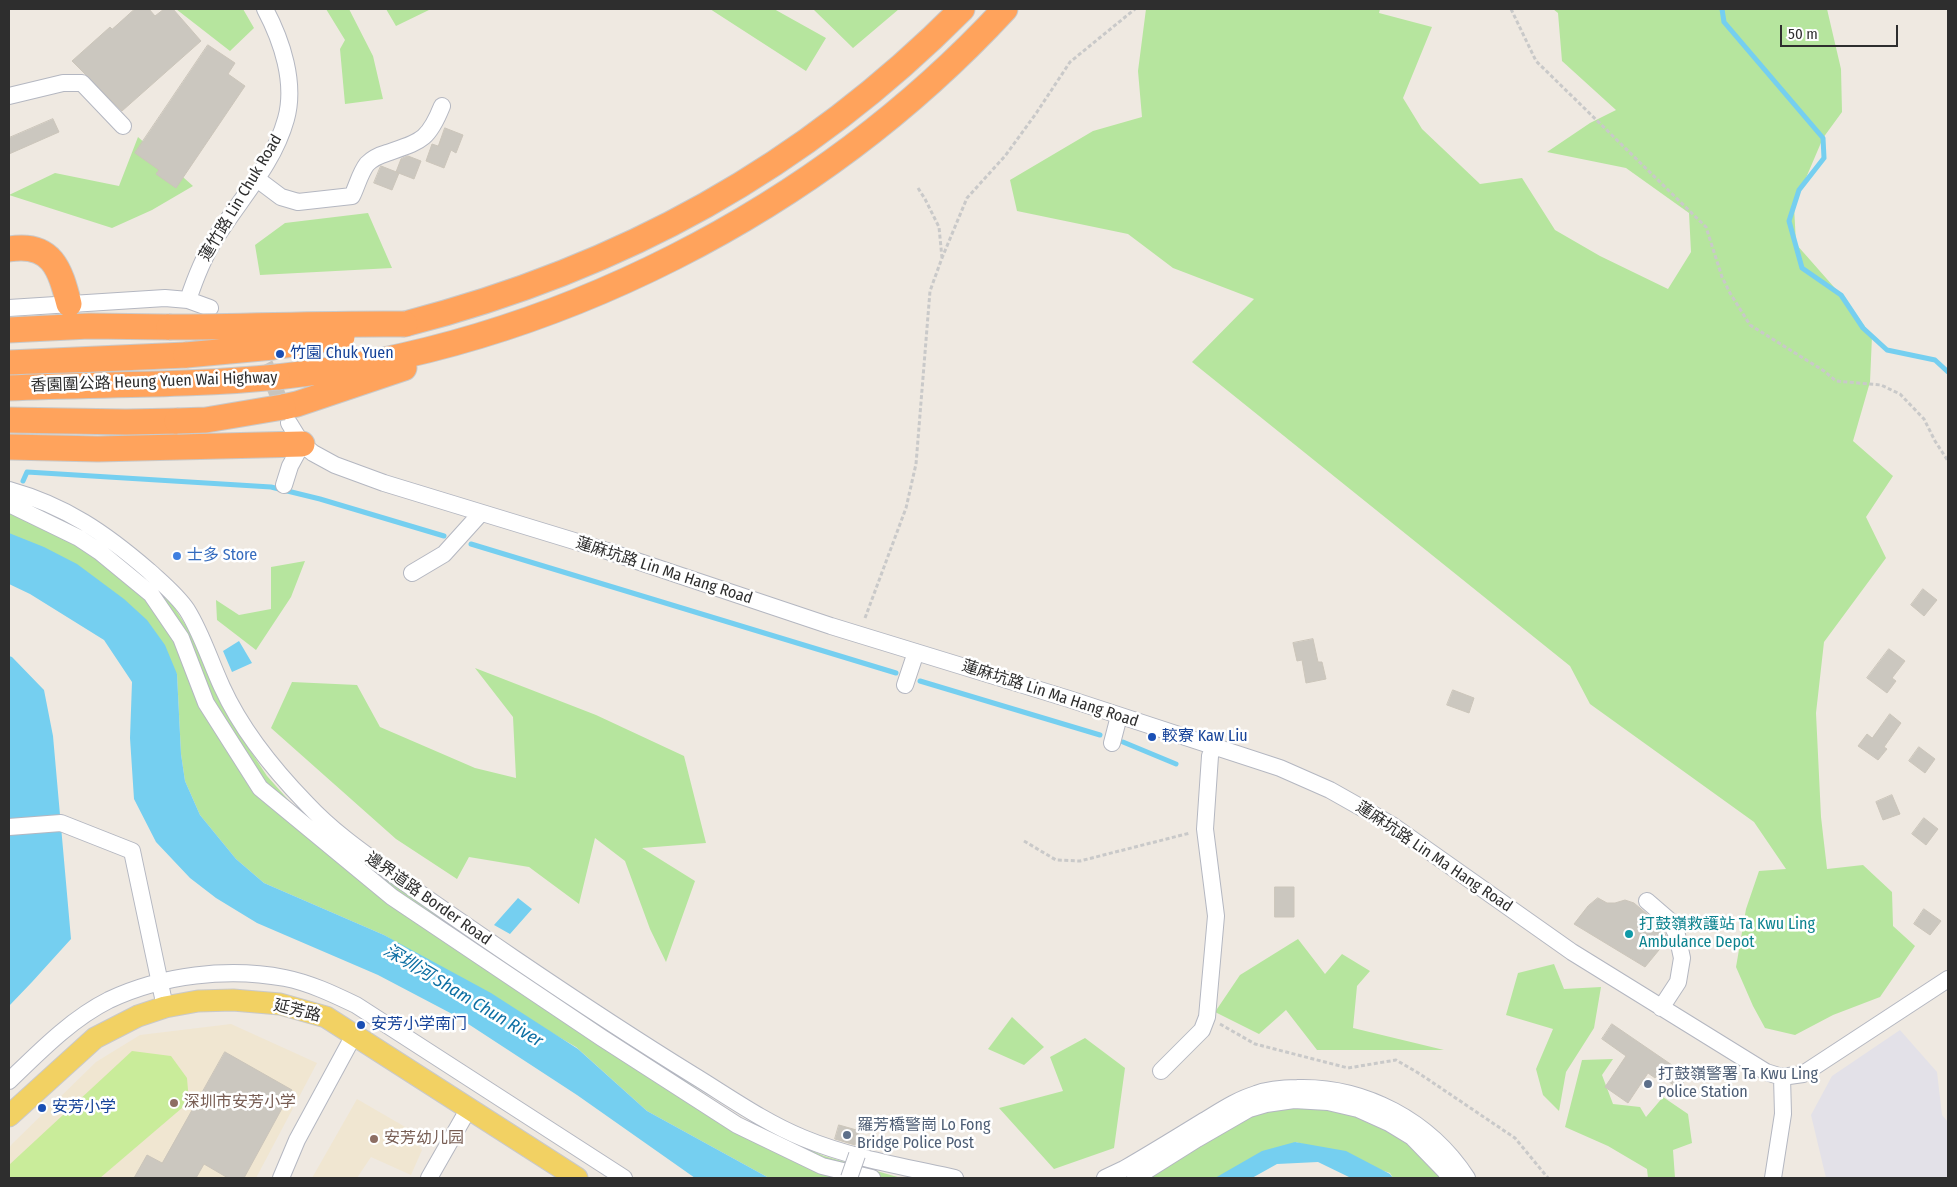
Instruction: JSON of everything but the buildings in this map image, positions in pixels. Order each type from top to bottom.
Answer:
[{"type":"highway","name":"香園圍公路 Heung Yuen Wai Highway","points":[[9,363],[236,351],[316,341],[405,324],[466,308],[570,270],[624,247],[719,198],[813,138],[896,72],[962,9]]},
{"type":"highway","name":"香園圍公路 Heung Yuen Wai Highway","points":[[9,388],[230,382],[301,374],[405,354],[482,334],[561,307],[654,266],[740,220],[789,190],[835,158],[908,101],[955,59],[1005,9]]},
{"type":"highway","points":[[9,249],[33,249],[41,252],[53,261],[62,276],[69,304]]},
{"type":"highway","points":[[9,330],[89,326],[237,327],[405,324]]},
{"type":"highway","points":[[9,420],[126,422],[206,420],[297,404],[424,361],[482,334]]},
{"type":"highway","points":[[9,447],[98,449],[302,444]]},
{"type":"main road","name":"延芳路","points":[[9,1116],[95,1038],[138,1016],[165,1007],[198,1001],[233,1000],[280,1004],[326,1017],[577,1178]]},
{"type":"street","name":"蓮竹路 Lin Chuk Road","points":[[188,300],[195,279],[214,240],[257,179],[279,140],[286,118],[289,100],[288,74],[279,41],[265,9]]},
{"type":"street","points":[[9,96],[63,83],[82,83],[124,126]]},
{"type":"street","points":[[257,179],[281,197],[298,202],[352,196],[367,164],[380,155],[412,144],[426,136],[435,124],[442,106]]},
{"type":"street","points":[[9,308],[165,298],[188,300],[210,308]]},
{"type":"street","name":"蓮麻坑路 Lin Ma Hang Road","points":[[289,423],[302,444],[328,462],[351,471],[1280,768],[1330,790],[1364,808],[1426,848],[1564,946],[1766,1072],[1782,1076]]},
{"type":"street","points":[[284,485],[290,466],[302,444]]},
{"type":"street","name":"邊界道路 Border Road","points":[[9,490],[77,516],[123,549],[170,591],[188,612],[202,638],[221,686],[236,715],[254,743],[286,783],[321,819],[340,835],[444,910],[609,1022],[742,1106],[781,1128],[804,1138],[857,1155],[955,1178]]},
{"type":"street","points":[[9,504],[79,538],[100,552],[151,594],[181,638],[206,703],[260,788],[392,898],[602,1038],[737,1125],[822,1166],[872,1178]]},
{"type":"street","points":[[412,573],[444,554],[481,513]]},
{"type":"street","points":[[905,685],[916,652]]},
{"type":"street","points":[[1112,743],[1119,716]]},
{"type":"street","points":[[1161,1071],[1202,1030],[1207,1017],[1216,916],[1205,829],[1212,746]]},
{"type":"street","points":[[9,827],[61,823],[132,851],[165,1007]]},
{"type":"street","points":[[1647,901],[1669,920],[1677,935],[1682,958],[1678,982],[1661,1008]]},
{"type":"street","points":[[9,1081],[42,1048],[75,1022],[109,1001],[146,986],[208,974],[256,974],[286,978],[321,989],[356,1005],[624,1178]]},
{"type":"street","points":[[1774,1178],[1783,1114],[1782,1076],[1803,1074],[1948,980]]},
{"type":"street","points":[[281,1178],[297,1140],[354,1035]]},
{"type":"street","points":[[1105,1178],[1124,1169],[1240,1100],[1268,1090],[1307,1088],[1348,1093],[1376,1102],[1398,1113],[1421,1127],[1442,1146],[1467,1178]]},
{"type":"street","points":[[1135,1178],[1249,1109],[1266,1104],[1294,1100],[1335,1104],[1358,1109],[1389,1122],[1412,1137],[1450,1178]]},
{"type":"street","points":[[429,1178],[469,1108]]},
{"type":"street","points":[[849,1178],[857,1155]]},
{"type":"path","points":[[865,618],[906,508],[916,464],[930,291],[967,198],[1005,156],[1070,62],[1135,9]]},
{"type":"path","points":[[1511,9],[1536,61],[1706,228],[1722,277],[1750,326],[1824,371],[1836,381],[1881,385],[1900,394],[1924,419],[1934,441],[1948,461]]},
{"type":"path","points":[[918,188],[939,227],[942,258]]},
{"type":"path","points":[[1024,841],[1056,860],[1080,861],[1205,829]]},
{"type":"path","points":[[1207,1017],[1254,1044],[1348,1068],[1396,1060],[1515,1138],[1548,1178]]},
{"type":"shaded area","name":"深圳市安芳小学","points":[[231,1024],[317,1063],[256,1178],[9,1178],[9,1148],[12,1144],[96,1062],[140,1035]]},
{"type":"shaded area","points":[[1900,1030],[1937,1072],[1942,1115],[1948,1122],[1948,1178],[1826,1178],[1811,1115],[1832,1076]]},
{"type":"shaded area","name":"安芳幼儿园","points":[[357,1099],[407,1128],[422,1150],[411,1175],[371,1157],[357,1178],[312,1178]]},
{"type":"green space","points":[[176,9],[243,9],[254,28],[230,51]]},
{"type":"green space","points":[[326,9],[349,9],[373,56],[383,99],[345,104],[340,49],[345,40]]},
{"type":"green space","points":[[386,9],[431,9],[396,26]]},
{"type":"green space","points":[[710,9],[774,9],[826,38],[806,71]]},
{"type":"green space","points":[[813,9],[899,9],[853,48]]},
{"type":"green space","points":[[1146,9],[1380,9],[1379,13],[1432,27],[1403,98],[1422,129],[1480,184],[1522,178],[1555,230],[1600,256],[1668,289],[1691,252],[1689,213],[1626,168],[1547,152],[1590,123],[1616,110],[1562,61],[1558,13],[1553,9],[1827,9],[1841,69],[1842,112],[1823,138],[1794,206],[1796,244],[1841,295],[1872,336],[1870,382],[1853,441],[1893,476],[1866,517],[1886,558],[1824,642],[1816,713],[1821,817],[1827,869],[1863,865],[1892,892],[1893,926],[1915,946],[1880,997],[1833,1015],[1795,1035],[1765,1028],[1736,967],[1746,909],[1759,871],[1786,869],[1754,822],[1590,704],[1570,666],[1192,362],[1254,299],[1173,268],[1128,234],[1017,211],[1010,180],[1093,131],[1142,117],[1138,71]]},
{"type":"green space","points":[[138,137],[193,186],[152,210],[112,228],[9,195],[55,173],[119,186]]},
{"type":"green space","points":[[368,213],[392,268],[260,275],[255,245],[285,223]]},
{"type":"green space","points":[[9,501],[64,521],[106,545],[172,604],[190,632],[209,677],[234,726],[267,776],[309,823],[741,1119],[824,1156],[901,1178],[769,1178],[647,1111],[576,1047],[384,935],[264,883],[236,859],[200,815],[185,781],[181,754],[177,674],[9,535]]},
{"type":"green space","points":[[305,561],[291,597],[256,650],[217,620],[216,600],[239,615],[271,609],[271,567]]},
{"type":"green space","points":[[475,668],[596,715],[684,756],[706,843],[642,848],[695,881],[666,962],[650,929],[625,861],[595,838],[579,904],[529,867],[469,857],[457,879],[396,839],[271,728],[292,682],[357,685],[380,727],[475,768],[516,778],[513,717]]},
{"type":"green space","points":[[1298,939],[1325,974],[1342,954],[1370,971],[1357,986],[1353,1028],[1444,1050],[1317,1050],[1286,1010],[1259,1034],[1215,1012],[1240,975]]},
{"type":"green space","points":[[1554,964],[1564,989],[1601,987],[1594,1028],[1566,1072],[1559,1111],[1543,1095],[1536,1069],[1553,1029],[1506,1015],[1518,973]]},
{"type":"green space","points":[[1012,1017],[1044,1047],[1024,1065],[988,1049]]},
{"type":"green space","points":[[1085,1038],[1125,1068],[1114,1148],[1054,1169],[999,1108],[1063,1091],[1050,1057]]},
{"type":"green space","points":[[132,1051],[171,1056],[187,1078],[189,1102],[100,1178],[9,1178],[9,1165]]},
{"type":"green space","points":[[1613,1059],[1602,1075],[1613,1104],[1640,1107],[1646,1117],[1663,1097],[1688,1114],[1692,1143],[1673,1150],[1675,1178],[1648,1178],[1647,1169],[1608,1146],[1565,1127],[1582,1060]]},
{"type":"green space","points":[[1262,1099],[1380,1113],[1456,1178],[1393,1178],[1390,1173],[1296,1142],[1216,1178],[1120,1178]]},
{"type":"water","name":"深圳河 Sham Chun River","points":[[9,533],[44,547],[77,564],[124,599],[147,620],[165,645],[177,674],[181,754],[185,781],[200,815],[236,859],[264,883],[384,935],[491,993],[578,1049],[647,1111],[769,1178],[695,1178],[577,1095],[456,1016],[378,975],[257,923],[216,898],[190,878],[156,842],[134,799],[130,738],[132,682],[104,640],[30,594],[9,584]]},
{"type":"water","points":[[239,641],[252,663],[232,672],[223,651]]},
{"type":"water","points":[[9,656],[44,690],[53,736],[71,939],[9,1006]]},
{"type":"water","points":[[518,898],[532,909],[510,934],[494,925]]},
{"type":"water","points":[[1295,1142],[1346,1151],[1390,1174],[1393,1178],[1351,1178],[1318,1162],[1277,1164],[1252,1178],[1215,1178],[1262,1151]]},
{"type":"waterway","points":[[1722,9],[1724,22],[1823,138],[1824,158],[1799,190],[1789,221],[1802,268],[1841,295],[1863,328],[1887,350],[1935,360],[1948,372]]},
{"type":"waterway","points":[[23,481],[27,472],[271,487],[320,499],[444,536]]},
{"type":"waterway","points":[[471,544],[896,673]]},
{"type":"waterway","points":[[920,681],[1100,735]]},
{"type":"waterway","points":[[1123,742],[1176,764]]},
{"type":"tunnel","points":[[254,343],[266,366],[286,416]]},
{"type":"place","name":"竹園 Chuk Yuen","points":[[280,354]]},
{"type":"place","name":"士多 Store","points":[[177,556]]},
{"type":"place","name":"較寮 Kaw Liu","points":[[1152,737]]},
{"type":"place","name":"打鼓嶺救護站 Ta Kwu Ling Ambulance Depot","points":[[1629,934]]},
{"type":"place","name":"安芳小学南门","points":[[361,1025]]},
{"type":"place","name":"打鼓嶺警署 Ta Kwu Ling Police Station","points":[[1648,1084]]},
{"type":"place","name":"深圳市安芳小学","points":[[174,1103]]},
{"type":"place","name":"安芳小学","points":[[42,1108]]},
{"type":"place","name":"羅芳橋警崗 Lo Fong Bridge Police Post","points":[[847,1135]]},
{"type":"place","name":"安芳幼儿园","points":[[374,1139]]}]
